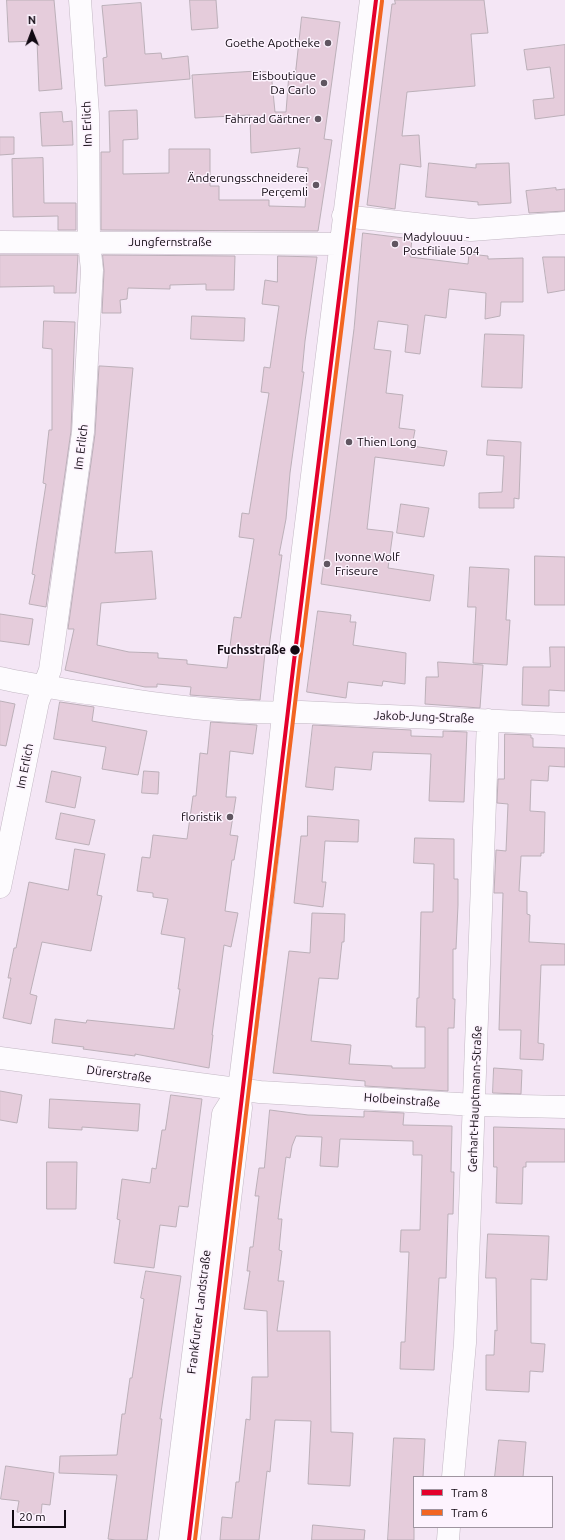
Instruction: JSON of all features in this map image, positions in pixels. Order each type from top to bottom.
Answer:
[{"type":"street","name":"Im Erlich","points":[[0,887],[38,702],[50,670],[83,432],[92,270],[89,242],[88,114],[80,0]]},
{"type":"street","name":"Frankfurter Landstraße","points":[[189,1540],[241,1108],[239,1089],[343,216],[371,0]]},
{"type":"street","points":[[343,216],[471,230],[565,223]]},
{"type":"street","name":"Jungfernstraße","points":[[0,242],[340,244]]},
{"type":"street","points":[[0,678],[197,709],[267,714],[284,713]]},
{"type":"street","name":"Jakob-Jung-Straße","points":[[284,713],[301,712],[565,724]]},
{"type":"street","name":"Gerhart-Hauptmann-Straße","points":[[453,1476],[465,1343],[475,1105],[488,720]]},
{"type":"street","name":"Dürerstraße","points":[[0,1058],[239,1089]]},
{"type":"street","name":"Frankfurter Landstraße","points":[[170,1540],[223,1114],[239,1089]]},
{"type":"street","name":"Holbeinstraße","points":[[239,1089],[475,1105],[565,1107]]},
{"type":"street","points":[[448,1540],[449,1528]]},
{"type":"building","points":[[7,0],[54,0],[62,89],[39,91],[37,41],[9,42]]},
{"type":"building","points":[[190,0],[216,0],[218,28],[192,30]]},
{"type":"building","points":[[395,0],[484,0],[488,33],[471,34],[475,86],[407,92],[402,136],[419,135],[421,167],[400,164],[395,209],[367,205],[392,4],[395,4]]},
{"type":"building","points":[[141,3],[145,54],[161,53],[162,59],[188,56],[190,79],[105,86],[103,58],[107,57],[102,6]]},
{"type":"building","points":[[302,17],[340,22],[324,139],[332,140],[318,231],[101,230],[101,152],[110,152],[109,111],[137,110],[138,139],[123,140],[123,174],[169,173],[169,149],[210,149],[210,186],[219,186],[219,200],[269,200],[269,206],[305,207],[308,168],[297,167],[300,148],[251,153],[250,115],[195,118],[192,75],[257,71],[271,72],[275,112],[286,112],[289,73],[295,74]]},
{"type":"building","points":[[565,45],[565,115],[535,119],[533,100],[554,98],[550,67],[527,70],[524,50]]},
{"type":"building","points":[[62,112],[63,122],[72,121],[73,145],[42,146],[40,113]]},
{"type":"building","points":[[0,137],[14,137],[14,154],[0,155]]},
{"type":"building","points":[[43,158],[44,203],[76,203],[76,230],[58,230],[58,216],[13,217],[12,159]]},
{"type":"building","points":[[429,163],[476,168],[476,164],[509,163],[511,203],[478,205],[478,202],[426,197]]},
{"type":"building","points":[[556,188],[556,190],[565,189],[565,211],[529,213],[526,191]]},
{"type":"building","points":[[363,233],[412,239],[410,257],[468,264],[469,254],[488,256],[488,259],[523,258],[523,302],[501,302],[500,316],[485,319],[486,293],[449,289],[446,318],[425,315],[420,354],[405,352],[408,325],[378,321],[374,349],[391,351],[386,393],[403,395],[399,428],[415,430],[412,446],[447,451],[444,466],[375,457],[367,529],[393,532],[388,568],[434,575],[430,601],[321,584],[354,329]]},
{"type":"building","points":[[0,255],[78,255],[76,293],[54,293],[54,286],[0,287]]},
{"type":"building","points":[[103,255],[235,256],[234,290],[206,290],[206,284],[170,285],[170,289],[128,288],[127,299],[120,300],[121,313],[102,313],[104,271]]},
{"type":"building","points":[[278,256],[317,257],[305,341],[302,372],[304,372],[290,473],[286,519],[279,555],[282,555],[268,654],[265,653],[260,700],[190,695],[191,687],[157,684],[157,687],[145,687],[65,670],[74,629],[68,629],[95,434],[99,366],[133,368],[115,553],[152,551],[156,599],[101,603],[97,645],[129,652],[158,653],[158,658],[187,660],[187,664],[227,668],[234,617],[241,618],[254,539],[239,537],[242,513],[249,514],[269,393],[261,392],[264,367],[270,368],[279,306],[262,304],[265,280],[277,282]]},
{"type":"building","points":[[543,257],[565,257],[565,290],[548,293]]},
{"type":"building","points":[[192,316],[245,318],[244,341],[191,339]]},
{"type":"building","points":[[44,321],[75,322],[71,431],[46,607],[29,604],[35,575],[32,574],[46,484],[43,483],[49,430],[52,430],[52,349],[43,348]]},
{"type":"building","points":[[485,334],[524,335],[522,388],[482,387]]},
{"type":"building","points":[[488,440],[521,442],[519,499],[514,498],[514,508],[479,508],[479,493],[502,492],[504,456],[487,455]]},
{"type":"building","points":[[401,504],[429,508],[424,537],[397,533]]},
{"type":"building","points":[[535,556],[565,557],[565,605],[535,605]]},
{"type":"building","points":[[470,567],[509,569],[506,620],[510,620],[507,665],[473,663],[476,607],[468,607]]},
{"type":"building","points":[[318,611],[351,615],[350,622],[356,622],[353,645],[406,653],[405,684],[383,681],[382,686],[348,682],[346,698],[307,692]]},
{"type":"building","points":[[0,614],[33,619],[29,645],[0,641]]},
{"type":"building","points":[[550,647],[565,647],[565,691],[549,690],[549,706],[522,705],[523,667],[550,667]]},
{"type":"building","points":[[438,662],[483,665],[480,708],[425,704],[426,677],[438,677]]},
{"type":"building","points":[[0,701],[15,704],[6,746],[0,745]]},
{"type":"building","points":[[60,702],[94,707],[92,721],[147,731],[138,775],[102,769],[106,747],[54,739]]},
{"type":"building","points":[[211,722],[257,725],[253,754],[230,751],[226,797],[236,797],[230,835],[238,836],[234,860],[232,860],[225,911],[238,913],[231,947],[224,945],[209,1068],[135,1054],[135,1056],[52,1043],[55,1019],[86,1023],[87,1020],[174,1029],[185,938],[161,934],[168,899],[153,897],[153,893],[137,891],[142,857],[150,858],[153,835],[187,839],[193,796],[196,796],[200,753],[207,754]]},
{"type":"building","points":[[313,725],[411,730],[411,736],[443,737],[443,731],[467,732],[464,802],[429,801],[431,754],[373,752],[371,770],[335,767],[333,790],[306,787]]},
{"type":"building","points":[[505,734],[531,735],[531,738],[533,738],[533,747],[565,748],[565,767],[549,766],[548,781],[531,780],[530,811],[545,812],[544,853],[541,853],[541,856],[521,856],[519,891],[527,892],[527,914],[530,915],[529,942],[565,944],[565,965],[541,965],[538,1043],[544,1044],[543,1060],[520,1059],[521,1030],[499,1030],[503,893],[494,893],[496,850],[506,851],[508,804],[497,803],[498,779],[504,779]]},
{"type":"building","points":[[52,771],[81,777],[75,808],[46,802]]},
{"type":"building","points":[[144,771],[159,772],[158,794],[142,793]]},
{"type":"building","points":[[61,813],[95,820],[89,845],[56,839]]},
{"type":"building","points":[[308,816],[359,820],[358,842],[325,841],[322,882],[326,882],[323,907],[294,903],[301,836],[307,836]]},
{"type":"building","points":[[415,838],[454,839],[454,879],[458,879],[458,905],[456,949],[453,949],[453,999],[455,999],[454,1028],[448,1028],[448,1091],[365,1086],[365,1081],[273,1073],[289,951],[310,953],[312,913],[345,914],[344,942],[342,942],[338,979],[319,978],[311,1041],[351,1045],[349,1064],[392,1066],[392,1068],[425,1068],[425,1027],[416,1027],[417,998],[419,998],[421,912],[433,912],[434,864],[414,863]]},
{"type":"building","points":[[75,849],[105,854],[97,895],[102,896],[91,951],[42,942],[30,994],[37,996],[31,1024],[3,1018],[11,978],[8,978],[14,948],[16,948],[29,882],[68,890]]},
{"type":"building","points":[[494,1068],[522,1070],[521,1094],[493,1093]]},
{"type":"building","points":[[0,1091],[22,1095],[17,1123],[0,1120]]},
{"type":"building","points":[[171,1095],[202,1099],[188,1207],[179,1206],[176,1227],[160,1225],[154,1268],[114,1263],[120,1220],[117,1219],[122,1179],[150,1183],[152,1168],[156,1169],[162,1130],[165,1130]]},
{"type":"building","points":[[50,1099],[140,1104],[138,1131],[82,1127],[82,1130],[49,1128]]},
{"type":"building","points":[[270,1110],[308,1115],[364,1117],[364,1111],[404,1113],[403,1125],[452,1126],[451,1172],[454,1172],[453,1214],[448,1214],[446,1278],[439,1278],[434,1370],[400,1369],[401,1342],[405,1342],[409,1252],[400,1252],[401,1230],[420,1230],[422,1155],[413,1155],[413,1141],[340,1139],[338,1167],[320,1166],[322,1137],[296,1136],[292,1146],[290,1158],[286,1157],[278,1219],[282,1219],[279,1250],[282,1251],[278,1281],[284,1281],[277,1331],[330,1331],[331,1432],[353,1433],[350,1486],[308,1484],[311,1421],[275,1420],[270,1472],[267,1471],[259,1540],[220,1540],[222,1517],[232,1518],[236,1482],[239,1482],[246,1419],[250,1420],[252,1377],[268,1377],[267,1311],[244,1309],[250,1271],[247,1271],[250,1247],[253,1247],[259,1196],[255,1196],[259,1168],[264,1168]]},
{"type":"building","points":[[494,1127],[565,1129],[565,1162],[526,1162],[526,1167],[523,1167],[522,1204],[496,1203],[497,1167],[494,1167]]},
{"type":"building","points":[[47,1162],[77,1162],[76,1209],[47,1209]]},
{"type":"building","points":[[488,1234],[549,1236],[547,1280],[531,1279],[531,1343],[545,1344],[543,1372],[530,1371],[529,1392],[486,1390],[486,1355],[494,1355],[495,1330],[497,1331],[496,1278],[486,1278]]},
{"type":"building","points":[[146,1271],[181,1276],[160,1419],[162,1419],[147,1540],[108,1539],[117,1475],[59,1473],[60,1456],[117,1455],[122,1414],[125,1414],[130,1378],[132,1378],[144,1299],[141,1298]]},
{"type":"building","points":[[394,1438],[425,1439],[423,1476],[413,1476],[414,1540],[388,1540]]},
{"type":"building","points":[[499,1440],[526,1442],[523,1476],[495,1476]]},
{"type":"building","points":[[6,1466],[54,1473],[50,1505],[42,1504],[41,1515],[17,1512],[19,1501],[1,1499]]},
{"type":"building","points":[[313,1525],[365,1530],[364,1540],[312,1540]]},
{"type":"tram line","name":"8","points":[[189,1540],[293,669],[376,0]]},
{"type":"tram line","name":"6","points":[[195,1540],[299,670],[382,1]]},
{"type":"place","name":"Goethe Apotheke","points":[[328,43]]},
{"type":"place","name":"Eisboutique Da Carlo","points":[[324,83]]},
{"type":"place","name":"Fahrrad Gärtner","points":[[318,119]]},
{"type":"place","name":"Änderungsschneiderei Perçemli","points":[[316,185]]},
{"type":"place","name":"Madylouuu - Postfiliale 504","points":[[395,244]]},
{"type":"place","name":"Thien Long","points":[[349,442]]},
{"type":"place","name":"Ivonne Wolf Friseure","points":[[327,564]]},
{"type":"place","name":"Fuchsstraße","points":[[295,650]]},
{"type":"place","name":"floristik","points":[[230,817]]}]
